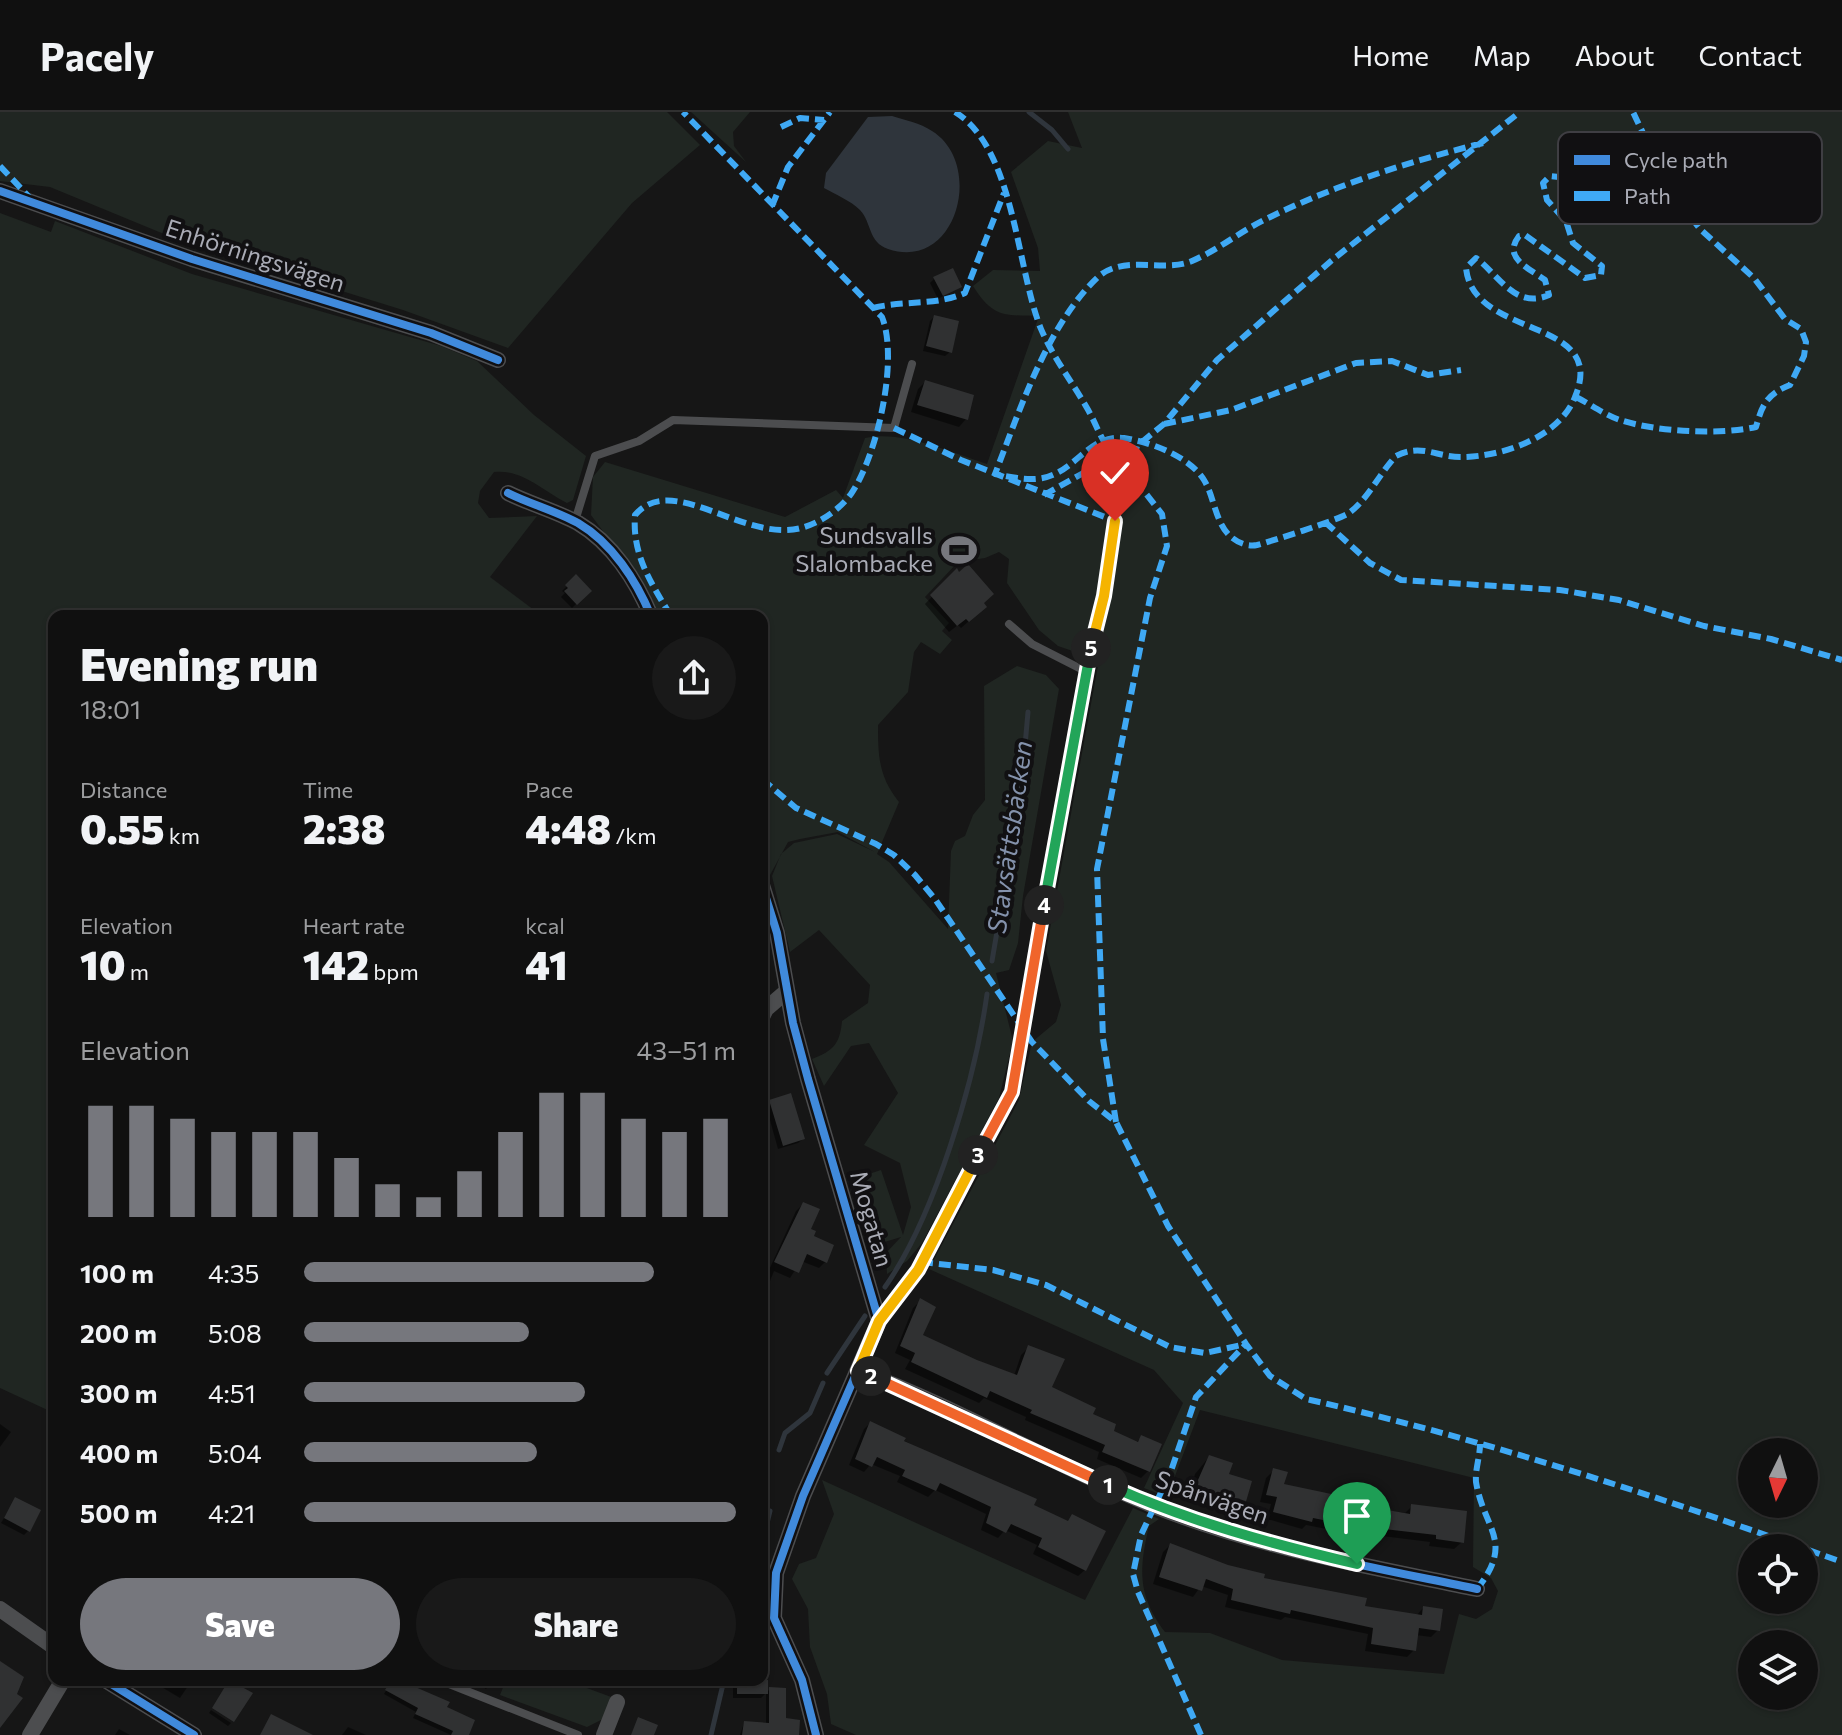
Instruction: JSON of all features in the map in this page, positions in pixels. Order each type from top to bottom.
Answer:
[{"type":"street","name":"Enhörningsvägen","points":[[0,191],[192,259],[431,333],[498,360]]},
{"type":"street","points":[[508,493],[575,522],[600,538],[641,593],[648,610]]},
{"type":"street","name":"Mogatan","points":[[768,904],[808,1079],[879,1321]]},
{"type":"street","points":[[768,1011],[787,991]]},
{"type":"street","points":[[816,1735],[802,1680],[774,1618],[774,1588],[803,1496],[879,1321]]},
{"type":"street","name":"Spånvägen","points":[[858,1371],[1165,1509],[1275,1545],[1477,1589]]},
{"type":"street","points":[[0,1609],[48,1643]]},
{"type":"street","points":[[30,1735],[59,1686]]},
{"type":"street","points":[[115,1686],[194,1735]]},
{"type":"street","points":[[604,1735],[617,1702]]},
{"type":"lane","points":[[575,522],[595,456],[639,441],[673,420],[695,418],[894,428],[912,364]]},
{"type":"lane","points":[[879,1321],[918,1270],[1012,1092],[1085,671],[1104,596],[1115,521]]},
{"type":"lane","points":[[1009,624],[1032,644],[1085,671]]},
{"type":"lane","points":[[454,1686],[578,1735]]},
{"type":"shaded area","points":[[0,112],[667,112],[700,145],[632,203],[508,348],[403,310],[181,241],[50,187],[0,181]]},
{"type":"shaded area","points":[[691,112],[750,112],[733,132],[734,146],[746,162]]},
{"type":"shaded area","points":[[1068,112],[1842,112],[1842,1735],[856,1735],[831,1724],[827,1694],[810,1647],[808,1609],[792,1579],[799,1564],[816,1558],[834,1514],[822,1480],[1085,1600],[1133,1508],[1159,1519],[1149,1526],[1142,1569],[1149,1606],[1165,1632],[1210,1633],[1282,1660],[1444,1674],[1459,1614],[1476,1619],[1492,1609],[1498,1591],[1491,1578],[1473,1567],[1474,1478],[1200,1410],[1167,1497],[1144,1488],[1183,1403],[1154,1370],[929,1269],[1019,1100],[1032,1042],[1056,1022],[1061,1005],[1046,951],[1099,660],[1058,646],[1039,630],[1007,583],[1009,559],[999,552],[985,558],[958,562],[925,597],[949,623],[942,631],[952,640],[940,654],[921,642],[914,652],[908,692],[878,725],[881,766],[887,784],[899,802],[877,854],[889,862],[948,929],[951,851],[955,841],[965,836],[973,815],[985,800],[984,686],[1017,666],[1046,675],[1059,689],[1023,896],[1018,943],[1009,970],[996,973],[1013,1041],[999,1098],[922,1243],[907,1261],[887,1274],[886,1253],[901,1237],[878,1244],[857,1178],[881,1170],[903,1235],[911,1207],[900,1163],[864,1145],[898,1093],[869,1043],[851,1046],[824,1086],[812,1059],[834,1046],[842,1021],[868,1003],[870,985],[819,930],[790,952],[772,876],[780,857],[770,875],[768,870],[768,610],[656,610],[650,595],[591,515],[593,477],[605,462],[785,517],[836,490],[843,498],[865,438],[880,436],[911,440],[987,464],[1039,316],[1000,313],[987,304],[973,286],[993,270],[1040,271],[1038,248],[1011,172],[1048,141],[1082,148]],"holes":[[[838,832],[875,852],[837,834],[794,843],[782,853],[788,842]]]},
{"type":"shaded area","points":[[892,116],[932,131],[948,146],[957,167],[960,189],[956,211],[946,230],[931,245],[912,252],[882,246],[860,210],[824,188],[826,173],[868,117]]},
{"type":"shaded area","points":[[0,213],[51,232],[55,221],[192,274],[441,346],[477,361],[534,415],[586,456],[573,500],[567,503],[524,477],[504,472],[494,472],[480,491],[478,503],[489,518],[537,516],[490,577],[534,610],[48,610],[48,1410],[0,1388]]},
{"type":"shaded area","points":[[504,1686],[581,1686],[614,1698],[603,1719],[587,1727],[500,1695]]},
{"type":"building","points":[[953,268],[962,287],[943,296],[933,277]]},
{"type":"building","points":[[934,315],[959,321],[952,353],[926,346]]},
{"type":"building","points":[[925,380],[974,395],[968,420],[917,405]]},
{"type":"building","points":[[968,564],[994,594],[984,603],[987,607],[969,622],[966,619],[957,626],[930,595],[957,568],[959,572]]},
{"type":"building","points":[[576,574],[592,591],[577,605],[564,591],[568,588],[565,585]]},
{"type":"building","points":[[791,1093],[805,1139],[783,1146],[769,1100]]},
{"type":"building","points":[[803,1202],[820,1209],[811,1229],[816,1231],[814,1236],[834,1245],[827,1263],[807,1254],[799,1273],[774,1262]]},
{"type":"building","points":[[920,1298],[936,1307],[923,1335],[977,1360],[1017,1375],[1028,1345],[1065,1359],[1052,1387],[1096,1408],[1093,1414],[1116,1424],[1114,1431],[1138,1442],[1141,1435],[1162,1444],[1150,1472],[1102,1452],[1105,1445],[1030,1413],[1032,1410],[990,1391],[987,1398],[911,1362],[915,1353],[900,1346]]},
{"type":"building","points":[[870,1421],[906,1438],[904,1441],[1037,1499],[1034,1505],[1068,1521],[1072,1514],[1106,1531],[1086,1571],[1038,1547],[1042,1538],[1011,1524],[1006,1533],[986,1523],[991,1507],[940,1483],[936,1491],[902,1476],[905,1470],[877,1457],[872,1467],[855,1459]]},
{"type":"building","points":[[1209,1455],[1233,1463],[1229,1474],[1252,1481],[1245,1505],[1194,1489]]},
{"type":"building","points":[[1273,1468],[1288,1472],[1284,1484],[1355,1499],[1354,1504],[1410,1514],[1411,1504],[1467,1511],[1464,1543],[1436,1539],[1436,1535],[1384,1529],[1383,1538],[1347,1531],[1348,1525],[1313,1518],[1312,1522],[1273,1512],[1277,1497],[1266,1495]]},
{"type":"building","points":[[15,1497],[41,1510],[30,1532],[4,1518]]},
{"type":"building","points":[[1170,1543],[1228,1565],[1265,1574],[1264,1578],[1367,1598],[1365,1606],[1422,1615],[1423,1606],[1443,1609],[1440,1631],[1419,1628],[1416,1651],[1371,1644],[1373,1628],[1231,1600],[1233,1589],[1206,1579],[1202,1591],[1159,1577]]},
{"type":"building","points":[[0,1661],[24,1677],[17,1694],[23,1698],[0,1728]]},
{"type":"building","points":[[225,1686],[240,1686],[253,1693],[234,1722],[212,1708]]},
{"type":"building","points":[[387,1686],[413,1686],[450,1702],[447,1707],[475,1720],[469,1735],[451,1735],[453,1731],[415,1714],[418,1708],[385,1690]]},
{"type":"building","points":[[737,1686],[768,1686],[768,1694],[737,1694]]},
{"type":"building","points":[[769,1687],[786,1688],[786,1718],[800,1720],[799,1735],[742,1735],[744,1721],[769,1723]]},
{"type":"building","points":[[271,1714],[313,1735],[260,1735]]},
{"type":"building","points":[[638,1717],[658,1725],[654,1735],[631,1735]]},
{"type":"waterway","points":[[1029,112],[1052,130],[1068,149]]},
{"type":"waterway","name":"Stavsättsbäcken","points":[[992,961],[1021,791],[1028,712]]},
{"type":"waterway","name":"Stavsättsbäcken","points":[[885,1287],[920,1223],[950,1146],[973,1066],[987,994]]},
{"type":"waterway","name":"Stavsättsbäcken","points":[[827,1373],[865,1316]]},
{"type":"waterway","name":"Stavsättsbäcken","points":[[779,1450],[785,1433],[810,1413],[823,1383]]},
{"type":"waterway","name":"Stavsättsbäcken","points":[[768,1519],[770,1511]]},
{"type":"waterway","name":"Stavsättsbäcken","points":[[711,1735],[723,1686]]},
{"type":"marked path","points":[[668,610],[640,556],[635,515],[650,504],[669,501],[779,530],[801,528],[822,519],[851,494],[869,456],[883,407],[888,357],[882,317],[683,112]]},
{"type":"marked path","points":[[772,206],[788,167],[830,112]]},
{"type":"marked path","points":[[955,112],[975,129],[990,153],[1011,211],[1041,329],[1114,456]]},
{"type":"marked path","points":[[894,428],[961,460],[1115,521],[1137,446],[1164,424],[1217,360],[1331,261],[1520,112]]},
{"type":"marked path","points":[[1633,112],[1642,132]]},
{"type":"marked path","points":[[781,127],[800,118],[824,120]]},
{"type":"marked path","points":[[1483,143],[1400,166],[1318,195],[1257,224],[1192,261],[1120,266],[1108,270],[1080,297],[1050,344],[1025,396],[995,474],[1041,478],[1064,469],[1104,440],[1124,438],[1145,443],[1179,457],[1197,471],[1207,486],[1224,529],[1238,542],[1253,545],[1349,513],[1396,456],[1405,452],[1477,456],[1527,442],[1556,424],[1567,411],[1575,397],[1580,371],[1573,353],[1557,340],[1491,307],[1474,291],[1466,268],[1476,258],[1517,294],[1526,298],[1549,295],[1545,280],[1525,267],[1516,256],[1515,244],[1519,236],[1525,235],[1585,278],[1601,275],[1602,266],[1573,243],[1567,224]]},
{"type":"marked path","points":[[0,166],[30,198]]},
{"type":"marked path","points":[[1558,177],[1550,176],[1543,183],[1547,200],[1558,212]]},
{"type":"marked path","points":[[873,308],[943,300],[965,293],[1004,193]]},
{"type":"marked path","points":[[1576,397],[1614,418],[1635,424],[1669,430],[1706,431],[1756,427],[1767,401],[1790,385],[1804,356],[1806,342],[1801,329],[1785,319],[1754,278],[1696,224]]},
{"type":"marked path","points":[[1164,424],[1231,410],[1356,363],[1392,361],[1428,375],[1461,370]]},
{"type":"marked path","points":[[1044,495],[1121,452]]},
{"type":"marked path","points":[[1116,1122],[1103,1039],[1097,869],[1150,598],[1167,546],[1162,514],[1128,471]]},
{"type":"marked path","points":[[1325,522],[1370,563],[1401,580],[1560,590],[1619,600],[1704,626],[1771,639],[1842,660]]},
{"type":"marked path","points":[[768,784],[796,808],[894,855],[915,875],[935,899],[1032,1042],[1089,1101],[1116,1122],[1168,1226],[1270,1376],[1306,1399],[1442,1433],[1576,1472],[1842,1562]]},
{"type":"marked path","points":[[921,1262],[993,1270],[1046,1285],[1170,1347],[1205,1353],[1246,1344]]},
{"type":"marked path","points":[[1201,1735],[1133,1574],[1141,1535],[1171,1471],[1196,1397],[1246,1344]]},
{"type":"marked path","points":[[1477,1589],[1488,1573],[1495,1547],[1476,1482],[1480,1444]]},
{"type":"cycle path","points":[[0,191],[192,259],[431,333],[498,360]]},
{"type":"cycle path","points":[[508,493],[578,523],[602,541],[630,576],[648,610]]},
{"type":"cycle path","points":[[768,904],[777,933],[793,1023],[879,1321],[803,1496],[776,1573],[774,1618],[802,1680],[816,1735]]},
{"type":"cycle path","points":[[858,1371],[933,1402],[1115,1489],[1191,1520],[1312,1554],[1477,1589]]},
{"type":"cycle path","points":[[115,1686],[194,1735]]},
{"type":"place","name":"Sundsvalls Slalombacke","points":[[959,550]]},
{"type":"route","points":[[1115,521],[1104,596],[1085,671],[1012,1092],[918,1270],[879,1321],[858,1371],[1152,1505],[1275,1545],[1357,1564]]}]
